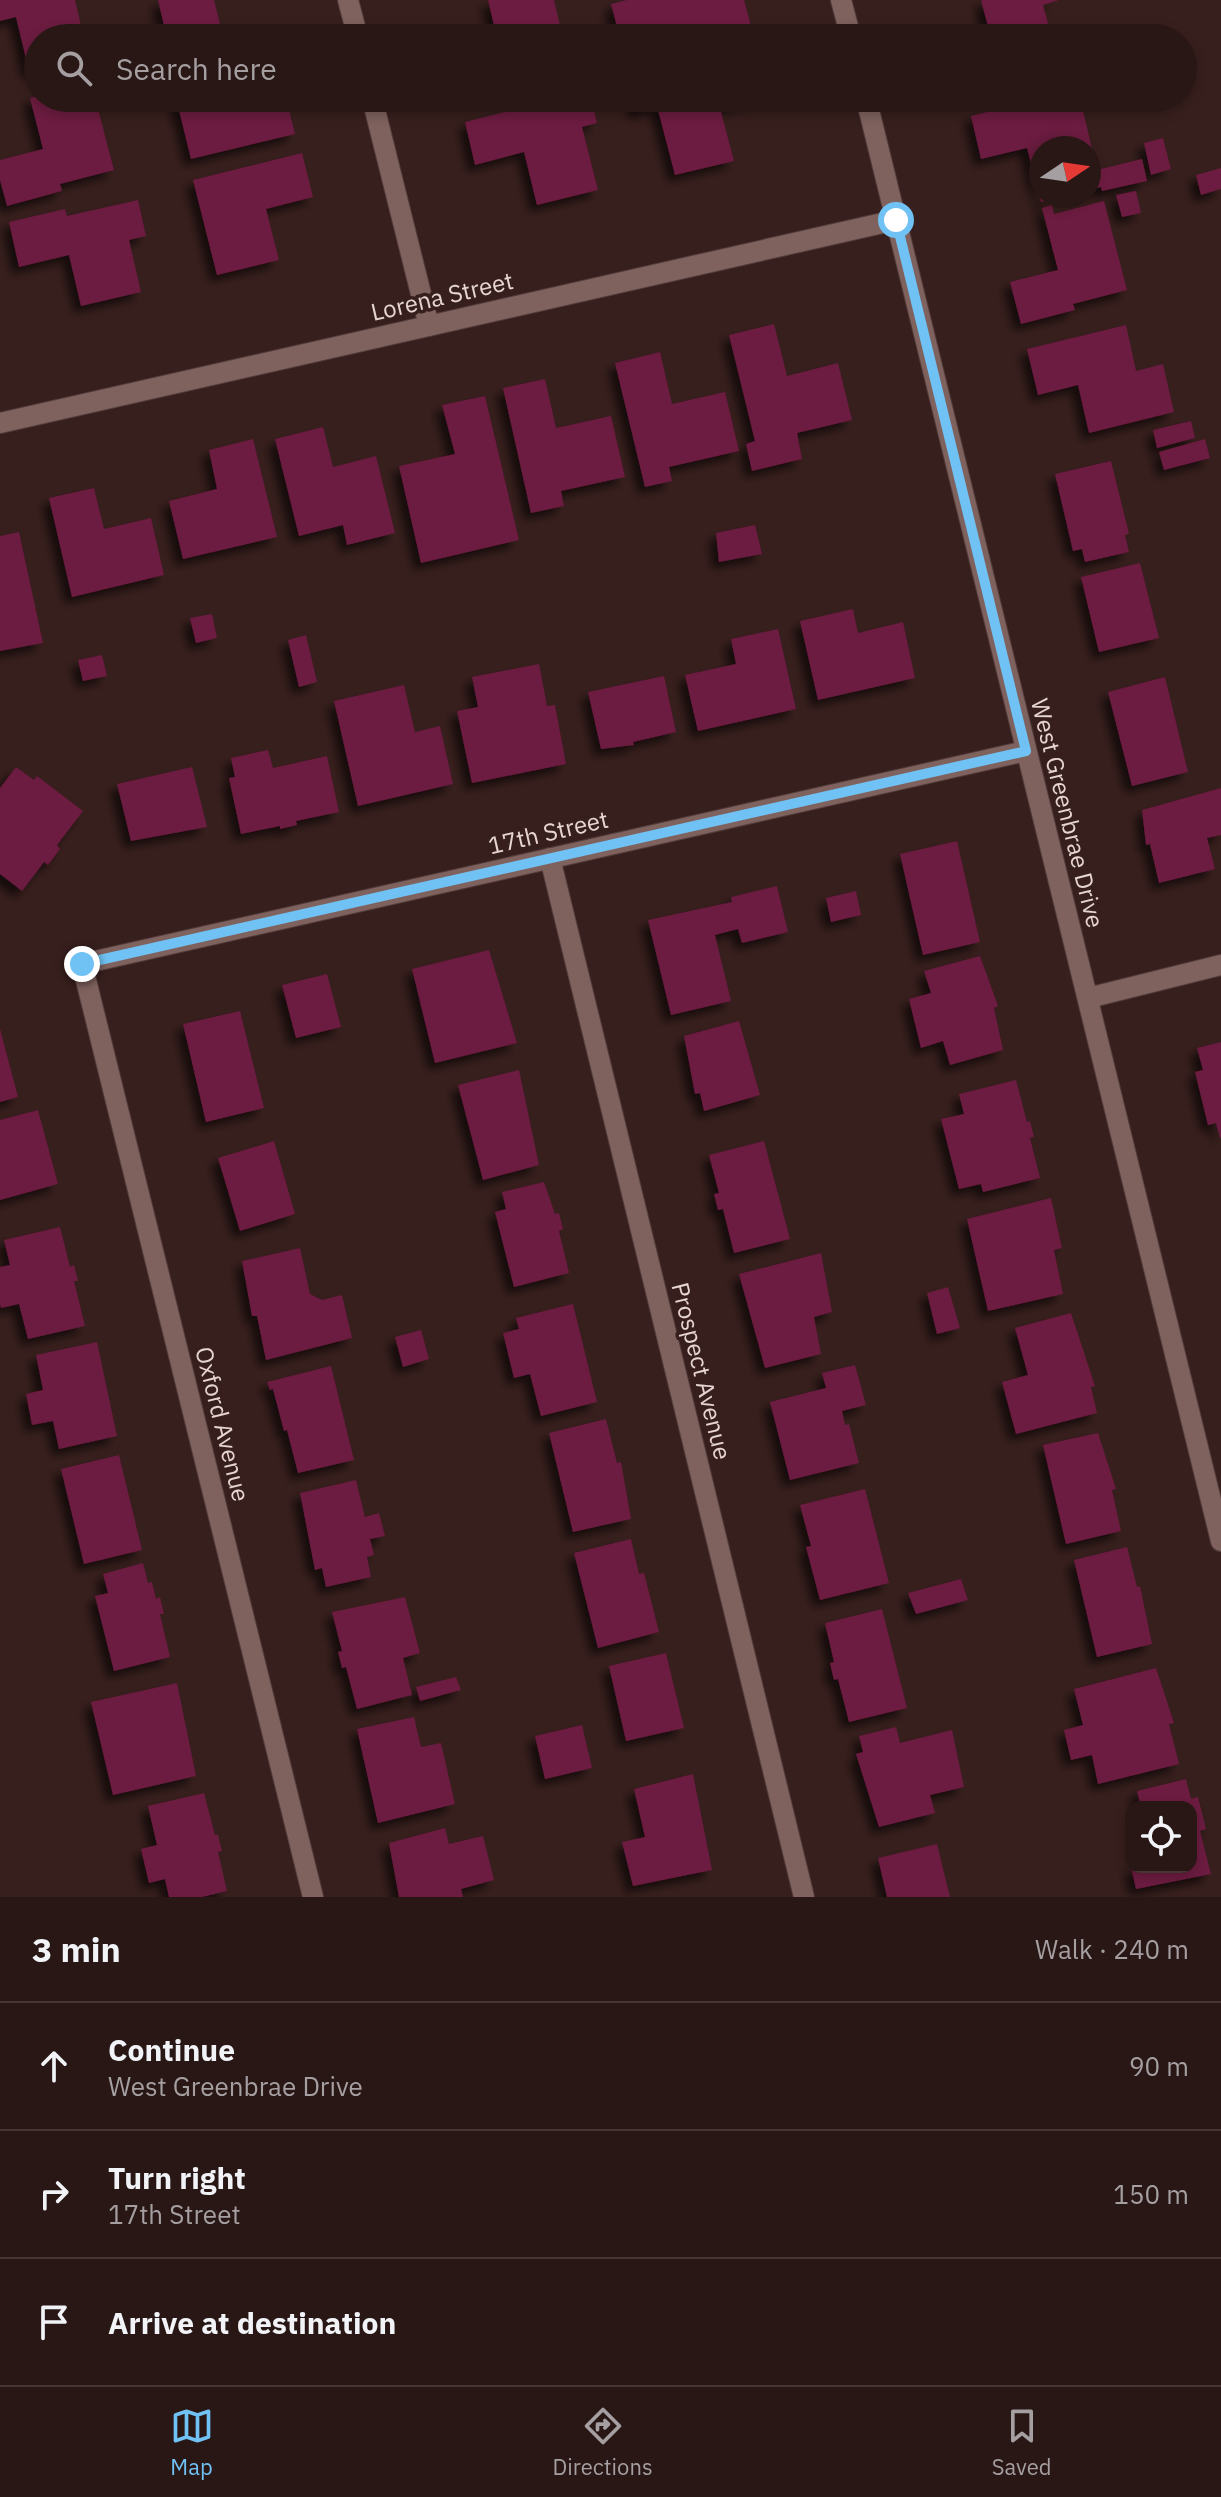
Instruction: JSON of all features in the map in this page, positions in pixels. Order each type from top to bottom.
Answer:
[{"type":"street","points":[[348,0],[354,24]]},
{"type":"street","points":[[841,0],[847,24]]},
{"type":"street","points":[[376,112],[429,326]]},
{"type":"street","name":"West Greenbrae Drive","points":[[869,112],[1221,1541]]},
{"type":"street","name":"Lorena Street","points":[[0,423],[896,220]]},
{"type":"street","name":"17th Street","points":[[82,964],[1026,751]]},
{"type":"street","name":"Prospect Avenue","points":[[550,858],[804,1897]]},
{"type":"street","name":"Oxford Avenue","points":[[82,964],[313,1897]]},
{"type":"street","points":[[1088,998],[1221,965]]},
{"type":"building","points":[[0,0],[75,0],[81,24],[24,24],[24,50],[16,17],[0,21]]},
{"type":"building","points":[[158,0],[214,0],[220,24],[164,24]]},
{"type":"building","points":[[488,0],[554,0],[560,24],[494,24]]},
{"type":"building","points":[[627,0],[744,0],[751,24],[616,24],[611,4]]},
{"type":"building","points":[[981,0],[1059,0],[1043,5],[1048,24],[987,24]]},
{"type":"building","points":[[34,112],[99,112],[114,170],[60,184],[62,191],[7,206],[0,180],[0,160],[43,149]]},
{"type":"building","points":[[179,112],[290,112],[295,134],[191,159]]},
{"type":"building","points":[[505,112],[594,112],[597,123],[582,127],[598,190],[537,205],[524,152],[475,165],[465,122]]},
{"type":"building","points":[[659,112],[721,112],[734,161],[675,175]]},
{"type":"building","points":[[987,112],[1083,112],[1089,136],[1029,136],[1029,156],[1027,148],[981,159],[971,116]]},
{"type":"building","points":[[1163,138],[1171,169],[1151,175],[1144,143]]},
{"type":"building","points":[[302,153],[313,197],[266,209],[279,260],[217,275],[193,180]]},
{"type":"building","points":[[1142,159],[1147,181],[1102,191],[1101,169]]},
{"type":"building","points":[[1221,168],[1221,189],[1201,195],[1196,175]]},
{"type":"building","points":[[1136,191],[1141,213],[1122,217],[1116,195]]},
{"type":"building","points":[[138,200],[146,236],[129,240],[141,292],[81,306],[69,255],[19,267],[9,222],[65,209],[67,216]]},
{"type":"building","points":[[1104,201],[1127,290],[1073,304],[1075,310],[1021,324],[1010,282],[1058,270],[1042,208],[1053,208],[1054,214],[1077,208],[1101,208],[1101,202]]},
{"type":"building","points":[[774,324],[787,376],[838,363],[852,420],[797,433],[802,459],[752,471],[746,444],[755,441],[729,335]]},
{"type":"building","points":[[1126,325],[1136,371],[1163,364],[1174,412],[1089,433],[1078,385],[1038,395],[1027,349]]},
{"type":"building","points":[[660,352],[672,404],[725,392],[739,451],[669,467],[672,481],[645,487],[615,363]]},
{"type":"building","points":[[545,379],[556,428],[611,416],[625,477],[561,491],[564,506],[531,513],[503,388]]},
{"type":"building","points":[[485,396],[519,540],[421,563],[399,466],[455,454],[442,405]]},
{"type":"building","points":[[1191,421],[1195,438],[1157,448],[1153,430]]},
{"type":"building","points":[[323,427],[333,467],[376,456],[395,533],[347,545],[343,525],[299,536],[275,439]]},
{"type":"building","points":[[253,439],[277,537],[183,559],[169,501],[217,489],[209,450]]},
{"type":"building","points":[[1205,439],[1210,458],[1164,470],[1159,452]]},
{"type":"building","points":[[1111,461],[1129,534],[1125,535],[1129,552],[1085,562],[1082,549],[1073,551],[1055,474]]},
{"type":"building","points":[[94,488],[104,529],[151,518],[164,575],[72,597],[49,498]]},
{"type":"building","points":[[755,525],[762,554],[719,562],[716,533]]},
{"type":"building","points":[[19,532],[43,643],[0,651],[0,536]]},
{"type":"building","points":[[1140,563],[1159,638],[1099,652],[1081,577]]},
{"type":"building","points":[[853,609],[858,633],[903,622],[915,678],[818,700],[800,621]]},
{"type":"building","points":[[212,614],[217,638],[196,643],[190,618]]},
{"type":"building","points":[[778,629],[796,709],[698,731],[685,675],[736,664],[731,639]]},
{"type":"building","points":[[306,635],[317,682],[299,687],[288,640]]},
{"type":"building","points":[[102,655],[107,676],[83,681],[78,660]]},
{"type":"building","points":[[539,664],[547,706],[555,705],[566,764],[472,783],[457,711],[478,707],[472,677]]},
{"type":"building","points":[[664,676],[676,732],[633,742],[634,745],[601,749],[588,692]]},
{"type":"building","points":[[1165,677],[1188,772],[1132,786],[1108,692]]},
{"type":"building","points":[[404,685],[415,732],[440,726],[453,784],[358,806],[334,701]]},
{"type":"building","points":[[268,750],[273,768],[327,756],[339,812],[296,821],[297,825],[280,829],[280,826],[241,834],[229,778],[235,777],[231,758]]},
{"type":"building","points":[[16,767],[34,780],[37,776],[83,811],[57,845],[60,849],[48,865],[44,862],[22,891],[0,874],[0,788]]},
{"type":"building","points":[[192,767],[207,827],[131,841],[117,784]]},
{"type":"building","points":[[1221,788],[1221,835],[1207,838],[1215,869],[1159,883],[1150,844],[1146,845],[1142,810]]},
{"type":"building","points":[[957,841],[980,942],[923,955],[900,854]]},
{"type":"building","points":[[777,886],[788,932],[742,943],[738,929],[715,935],[731,1001],[671,1015],[648,920],[732,902],[731,897]]},
{"type":"building","points":[[856,891],[861,915],[831,922],[826,898]]},
{"type":"building","points":[[489,950],[517,1043],[435,1063],[412,969]]},
{"type":"building","points":[[980,956],[998,1006],[994,1008],[1003,1050],[950,1065],[943,1041],[921,1048],[909,999],[931,993],[924,971]]},
{"type":"building","points":[[327,974],[341,1027],[296,1038],[282,985]]},
{"type":"building","points":[[240,1011],[264,1108],[206,1122],[183,1024]]},
{"type":"building","points":[[739,1021],[760,1095],[704,1111],[700,1093],[695,1094],[684,1036]]},
{"type":"building","points":[[0,1029],[18,1097],[0,1102]]},
{"type":"building","points":[[1221,1042],[1220,1138],[1216,1123],[1208,1125],[1195,1072],[1203,1070],[1197,1048]]},
{"type":"building","points":[[519,1070],[539,1165],[483,1180],[458,1085]]},
{"type":"building","points":[[1016,1080],[1034,1137],[1030,1138],[1040,1178],[983,1192],[981,1184],[959,1189],[941,1119],[964,1114],[959,1094]]},
{"type":"building","points":[[38,1110],[58,1184],[0,1200],[0,1120]]},
{"type":"building","points":[[274,1141],[295,1214],[240,1231],[218,1158]]},
{"type":"building","points":[[764,1141],[790,1239],[734,1253],[723,1209],[718,1210],[714,1194],[719,1193],[709,1155]]},
{"type":"building","points":[[544,1182],[555,1214],[559,1213],[563,1229],[559,1231],[569,1273],[514,1287],[495,1212],[506,1209],[502,1192]]},
{"type":"building","points":[[1051,1198],[1062,1248],[1054,1250],[1063,1294],[988,1311],[967,1219]]},
{"type":"building","points":[[60,1227],[70,1267],[74,1265],[78,1281],[74,1281],[85,1326],[28,1339],[19,1304],[1,1308],[0,1304],[0,1267],[10,1265],[4,1240]]},
{"type":"building","points":[[300,1248],[310,1294],[322,1300],[342,1295],[352,1338],[266,1360],[257,1316],[252,1316],[242,1261]]},
{"type":"building","points":[[821,1253],[832,1312],[814,1317],[821,1354],[765,1368],[739,1274]]},
{"type":"building","points":[[948,1287],[960,1328],[937,1334],[927,1293]]},
{"type":"building","points":[[573,1304],[597,1402],[541,1416],[530,1374],[514,1378],[503,1333],[519,1329],[516,1318]]},
{"type":"building","points":[[1071,1313],[1095,1386],[1091,1387],[1097,1413],[1016,1434],[1002,1382],[1028,1375],[1015,1328]]},
{"type":"building","points":[[421,1330],[429,1359],[403,1367],[395,1337]]},
{"type":"building","points":[[97,1342],[117,1436],[59,1449],[53,1421],[32,1425],[26,1394],[43,1390],[36,1355]]},
{"type":"building","points":[[855,1365],[866,1405],[842,1411],[845,1425],[849,1424],[859,1463],[790,1480],[770,1402],[826,1388],[822,1373]]},
{"type":"building","points":[[331,1366],[354,1460],[298,1473],[287,1430],[284,1431],[273,1389],[270,1390],[267,1382]]},
{"type":"building","points":[[606,1419],[617,1463],[621,1462],[631,1519],[573,1532],[549,1433]]},
{"type":"building","points":[[1098,1433],[1116,1489],[1112,1490],[1121,1531],[1066,1544],[1043,1445]]},
{"type":"building","points":[[119,1455],[142,1550],[84,1564],[61,1469]]},
{"type":"building","points":[[356,1480],[365,1517],[379,1513],[385,1536],[370,1539],[374,1555],[367,1557],[371,1577],[326,1587],[322,1568],[315,1570],[300,1493]]},
{"type":"building","points":[[865,1489],[889,1583],[820,1600],[806,1547],[811,1546],[800,1505]]},
{"type":"building","points":[[631,1539],[639,1574],[644,1573],[659,1632],[598,1648],[574,1553]]},
{"type":"building","points":[[1127,1547],[1137,1587],[1140,1586],[1152,1644],[1097,1657],[1074,1560]]},
{"type":"building","points":[[143,1563],[156,1599],[160,1597],[164,1614],[160,1614],[170,1657],[114,1671],[95,1596],[108,1593],[103,1574]]},
{"type":"building","points":[[961,1579],[968,1600],[916,1614],[908,1593]]},
{"type":"building","points":[[405,1597],[420,1653],[403,1658],[412,1695],[357,1709],[346,1667],[342,1668],[338,1652],[342,1651],[332,1612]]},
{"type":"building","points":[[882,1609],[907,1708],[849,1722],[838,1679],[834,1680],[830,1663],[834,1662],[825,1623]]},
{"type":"building","points":[[666,1653],[684,1728],[626,1741],[609,1666]]},
{"type":"building","points":[[1156,1668],[1174,1723],[1169,1724],[1179,1764],[1098,1784],[1092,1755],[1071,1760],[1064,1730],[1083,1725],[1074,1689]]},
{"type":"building","points":[[456,1677],[461,1690],[420,1701],[416,1687]]},
{"type":"building","points":[[177,1683],[196,1776],[113,1795],[91,1702]]},
{"type":"building","points":[[414,1717],[421,1747],[441,1743],[455,1804],[378,1823],[357,1729]]},
{"type":"building","points":[[582,1725],[592,1768],[545,1779],[535,1736]]},
{"type":"building","points":[[896,1727],[900,1743],[952,1730],[964,1787],[930,1795],[935,1813],[879,1827],[856,1754],[863,1752],[859,1736]]},
{"type":"building","points":[[693,1774],[712,1870],[633,1886],[622,1842],[645,1837],[634,1789]]},
{"type":"building","points":[[1186,1779],[1191,1799],[1198,1797],[1206,1829],[1200,1831],[1211,1874],[1136,1889],[1132,1873],[1197,1873],[1197,1801],[1140,1801],[1137,1791]]},
{"type":"building","points":[[204,1793],[222,1851],[218,1852],[227,1891],[202,1897],[169,1897],[165,1879],[149,1883],[141,1849],[157,1845],[148,1806]]},
{"type":"building","points":[[445,1828],[449,1844],[483,1836],[494,1880],[461,1889],[463,1897],[399,1897],[389,1843]]},
{"type":"building","points":[[937,1844],[950,1897],[887,1897],[878,1858]]},
{"type":"route","points":[[82,964],[1026,751],[896,220]]}]
